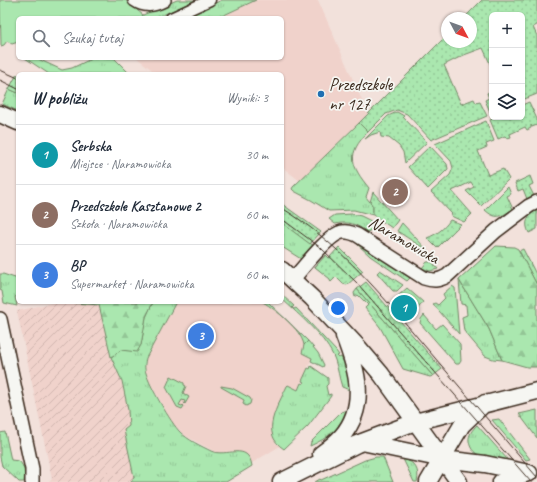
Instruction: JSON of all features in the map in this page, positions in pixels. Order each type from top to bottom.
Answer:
[{"type":"street","points":[[135,0],[144,4],[155,4],[164,0]]},
{"type":"street","points":[[175,16],[210,0]]},
{"type":"street","points":[[0,114],[16,121]]},
{"type":"street","name":"Naramowicka","points":[[459,482],[443,458],[358,347],[287,275],[340,232],[345,232],[357,235],[424,278],[440,280],[447,276],[496,231],[529,206],[537,202]]},
{"type":"street","points":[[0,319],[32,469],[32,482]]},
{"type":"street","points":[[286,480],[334,444],[342,436],[349,426],[356,410],[359,398],[358,382],[353,361],[342,330]]},
{"type":"street","points":[[286,480],[362,442],[415,422],[537,391]]},
{"type":"street","points":[[428,482],[462,426],[485,403]]},
{"type":"street","points":[[362,442],[532,474]]},
{"type":"street","points":[[502,482],[532,474]]},
{"type":"shaded area","name":"Przedszkole nr 127","points":[[256,0],[318,0],[368,114],[300,181],[284,169],[284,72],[154,72],[140,60],[284,60],[284,16],[222,16]]},
{"type":"shaded area","points":[[47,304],[99,305],[111,357],[122,381],[128,410],[136,474],[135,482],[49,482],[52,479],[17,311]]},
{"type":"shaded area","points":[[175,304],[266,304],[294,328],[303,341],[304,345],[302,353],[312,358],[298,390],[288,385],[276,443],[280,446],[252,463],[250,460],[233,451],[217,453],[184,435],[172,422],[148,379],[145,368],[146,358]]},
{"type":"green space","points":[[0,0],[125,0],[143,15],[16,16],[16,43],[12,44],[7,41],[1,46]]},
{"type":"green space","points":[[177,0],[196,0],[160,16],[142,16]]},
{"type":"green space","points":[[222,0],[256,0],[222,16],[187,16]]},
{"type":"green space","points":[[482,0],[537,0],[537,25],[533,27],[537,36],[537,94],[525,99],[525,12],[489,12],[489,61],[483,48],[444,65],[461,104],[474,99],[476,103],[480,102],[487,116],[431,140],[407,114],[397,110],[386,114],[368,132],[359,123],[441,41],[441,48],[477,48],[477,12],[470,12]]},
{"type":"green space","points":[[28,60],[40,60],[62,70],[72,68],[89,60],[116,60],[128,72],[46,72]]},
{"type":"green space","points":[[16,76],[16,92],[9,89]]},
{"type":"green space","points":[[9,89],[16,92],[16,110],[2,104]]},
{"type":"green space","points":[[489,98],[489,109],[485,100]]},
{"type":"green space","points":[[529,102],[537,119],[537,125],[532,127],[531,125],[531,128],[527,130],[525,127],[510,134],[511,137],[507,138],[505,136],[498,139],[490,120],[525,120],[525,104]]},
{"type":"green space","points":[[397,112],[404,116],[403,117],[427,142],[405,163],[403,152],[399,146],[389,138],[381,137],[380,132],[365,139],[388,116]]},
{"type":"green space","points":[[486,121],[494,141],[486,144],[487,147],[478,151],[488,175],[503,169],[509,179],[481,206],[466,191],[474,187],[471,182],[452,191],[472,214],[464,222],[451,216],[452,214],[431,192],[450,175],[453,168],[451,161],[435,144]]},
{"type":"green space","points":[[359,123],[368,132],[356,147],[354,160],[358,173],[369,188],[366,197],[373,206],[373,215],[354,210],[329,211],[294,191],[292,189],[293,187]]},
{"type":"green space","points":[[430,146],[447,164],[448,169],[428,189],[408,167]]},
{"type":"green space","points":[[530,176],[533,184],[529,186],[534,196],[527,199],[523,189],[518,191],[515,183]]},
{"type":"green space","points":[[508,187],[511,194],[507,196],[513,209],[499,216],[492,215],[485,210]]},
{"type":"green space","points":[[373,192],[398,220],[392,228],[373,215],[373,206],[370,202]]},
{"type":"green space","points":[[284,205],[321,232],[310,244],[284,224]]},
{"type":"green space","points":[[537,210],[537,229],[529,233],[527,229],[527,220],[531,214]]},
{"type":"green space","points":[[352,214],[361,216],[377,224],[372,230],[367,232],[352,224],[335,224],[329,219],[335,215]]},
{"type":"green space","points":[[450,220],[461,224],[437,248],[427,238],[440,231]]},
{"type":"green space","points":[[402,223],[428,251],[397,231]]},
{"type":"green space","points":[[284,224],[314,246],[301,259],[284,248]]},
{"type":"green space","points":[[355,242],[410,278],[407,281],[370,256]]},
{"type":"green space","points":[[496,246],[514,247],[518,249],[537,285],[537,367],[527,367],[502,360],[489,329],[459,280]]},
{"type":"green space","points":[[339,247],[363,271],[347,285],[343,284],[336,277],[331,282],[330,279],[315,267],[326,255],[329,258]]},
{"type":"green space","points":[[523,249],[537,276],[537,285],[519,251]]},
{"type":"green space","points":[[427,262],[432,262],[438,269],[430,271],[422,268]]},
{"type":"green space","points":[[380,270],[403,285],[397,291],[393,291],[377,273]]},
{"type":"green space","points":[[0,274],[16,278],[15,297],[17,306],[4,303],[2,291],[0,290]]},
{"type":"green space","points":[[459,280],[489,329],[502,360],[485,356],[464,331],[462,317],[467,315],[466,305],[461,304]]},
{"type":"green space","points":[[366,282],[442,369],[433,376],[357,289]]},
{"type":"green space","points":[[452,286],[455,288],[459,334],[433,304],[435,303],[438,305],[445,298],[443,294]]},
{"type":"green space","points":[[407,288],[423,302],[413,315],[398,296]]},
{"type":"green space","points":[[357,289],[433,376],[430,377],[403,369],[380,327],[365,308],[368,305],[358,295],[355,297],[354,293]]},
{"type":"green space","points":[[284,297],[294,306],[292,308],[296,308],[336,351],[339,355],[337,356],[339,358],[341,357],[347,369],[352,391],[342,387],[335,360],[331,352],[326,343],[312,327],[284,301]]},
{"type":"green space","points":[[87,304],[152,304],[146,317],[141,345],[137,352],[121,350],[111,357],[99,305]]},
{"type":"green space","points":[[152,304],[175,304],[146,358],[145,369],[156,395],[176,427],[183,435],[211,451],[217,453],[241,452],[250,458],[252,466],[226,482],[131,482],[134,477],[124,430],[129,426],[128,410],[122,381],[111,357],[121,350],[129,350],[141,345],[146,317]]},
{"type":"green space","points":[[266,304],[270,304],[284,318]]},
{"type":"green space","points":[[424,315],[436,329],[442,324],[460,344],[461,361],[459,364],[456,364],[420,323]]},
{"type":"green space","points":[[293,327],[308,341],[304,345],[302,339]]},
{"type":"green space","points":[[308,341],[318,353],[324,365],[323,367],[311,361],[312,358],[302,353],[304,345]]},
{"type":"green space","points":[[311,366],[328,378],[328,384],[326,386],[328,395],[331,394],[331,396],[308,426],[284,449],[277,443],[273,435],[273,419],[287,386],[288,385],[298,390],[301,383],[303,384],[304,382],[302,381],[308,368],[310,369]]},
{"type":"green space","points":[[171,376],[184,383],[186,386],[183,393],[189,397],[185,404],[185,401],[182,400],[179,405],[184,406],[182,409],[177,407],[166,387]]},
{"type":"green space","points":[[221,386],[232,388],[250,398],[250,404],[246,406],[243,404],[244,400]]},
{"type":"green space","points":[[349,409],[342,422],[333,432],[323,440],[310,446],[311,442],[341,412]]},
{"type":"green space","points":[[537,410],[537,438],[519,414]]},
{"type":"green space","points":[[499,419],[530,459],[526,460],[492,420]]},
{"type":"green space","points":[[477,425],[508,460],[490,459],[474,452],[469,441],[469,437]]},
{"type":"green space","points":[[5,432],[11,460],[19,461],[21,463],[24,473],[24,482],[19,482],[2,466],[0,457],[0,433]]},
{"type":"green space","points":[[383,457],[393,482],[315,482],[365,460]]},
{"type":"green space","points":[[403,459],[411,462],[416,467],[418,474],[417,482],[414,482]]},
{"type":"tram line","points":[[0,70],[16,77]]},
{"type":"tram line","points":[[0,80],[16,88]]},
{"type":"tram line","points":[[284,209],[322,237],[358,270],[391,306],[537,477]]},
{"type":"tram line","points":[[284,220],[321,248],[357,283],[531,482]]},
{"type":"place","name":"Przedszkole nr 127","points":[[321,94]]},
{"type":"place","name":"Przedszkole Kasztanowe 2","points":[[395,192]]},
{"type":"place","name":"Serbska","points":[[404,308]]},
{"type":"place","name":"BP","points":[[201,336]]}]
